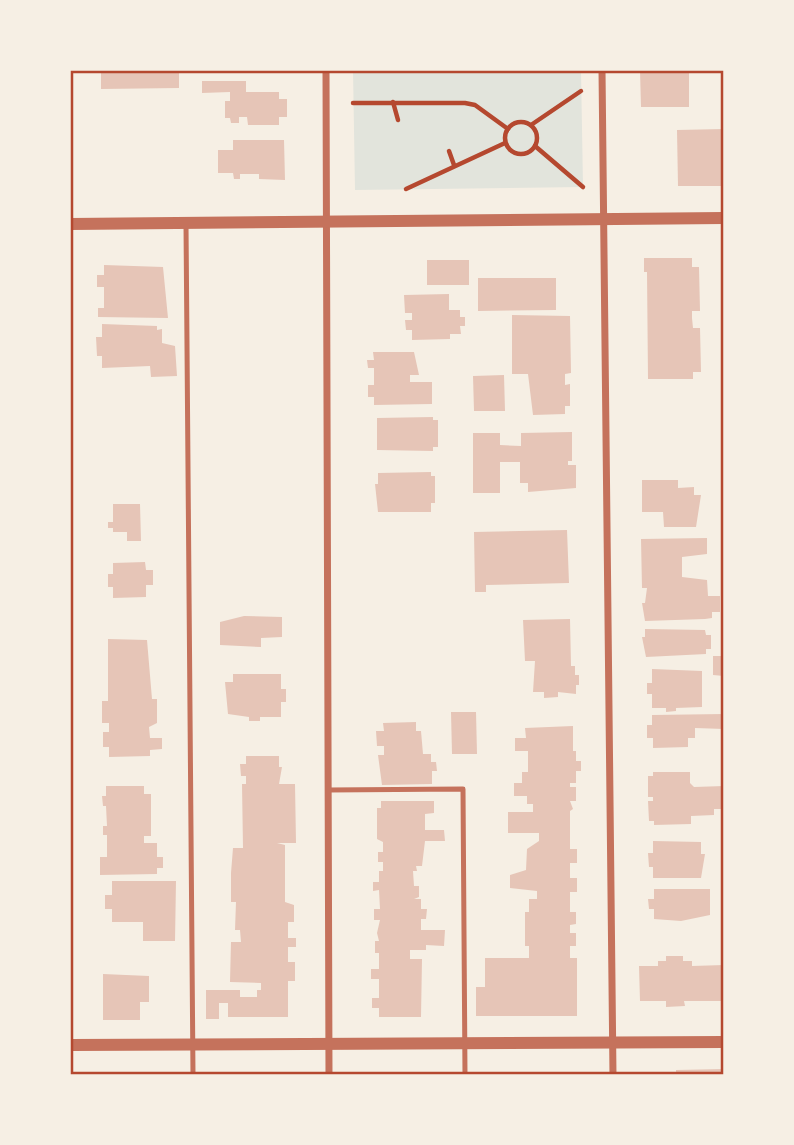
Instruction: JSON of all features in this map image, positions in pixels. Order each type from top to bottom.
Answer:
[{"type":"street","points":[[326,70],[329,1075]]},
{"type":"street","points":[[602,70],[613,1075]]},
{"type":"street","points":[[70,224],[724,218]]},
{"type":"street","points":[[70,1045],[724,1042]]},
{"type":"lane","points":[[186,223],[193,1075]]},
{"type":"lane","points":[[328,790],[463,789],[465,1075]]},
{"type":"path","points":[[531,125],[537,138],[531,152],[520,155],[511,151],[505,143],[508,129],[518,122],[531,125],[581,91]]},
{"type":"path","points":[[393,102],[398,120]]},
{"type":"path","points":[[354,103],[453,102],[475,105],[508,129]]},
{"type":"path","points":[[406,190],[505,143]]},
{"type":"path","points":[[535,146],[583,187]]},
{"type":"path","points":[[449,151],[454,165]]},
{"type":"shaded area","points":[[353,70],[581,70],[583,187],[355,190]]},
{"type":"building","points":[[101,70],[179,70],[179,88],[101,89]]},
{"type":"building","points":[[640,70],[689,70],[689,107],[641,107]]},
{"type":"building","points":[[202,81],[246,81],[246,92],[279,92],[279,99],[287,99],[287,117],[279,117],[279,125],[248,125],[247,117],[239,117],[239,123],[231,123],[230,118],[225,118],[225,101],[230,101],[230,92],[202,93]]},
{"type":"building","points":[[724,129],[724,186],[678,186],[677,130]]},
{"type":"building","points":[[233,140],[284,140],[285,180],[259,179],[259,174],[240,174],[240,179],[234,179],[233,173],[218,173],[218,150],[233,150]]},
{"type":"building","points":[[644,258],[692,258],[692,267],[699,267],[700,311],[692,311],[692,318],[693,328],[700,328],[701,372],[693,372],[693,379],[648,379],[647,272],[644,272]]},
{"type":"building","points":[[427,260],[469,260],[469,285],[427,285]]},
{"type":"building","points":[[104,265],[163,267],[168,318],[98,317],[98,308],[104,308],[104,287],[97,287],[97,275],[104,275]]},
{"type":"building","points":[[478,278],[556,278],[556,310],[478,311]]},
{"type":"building","points":[[449,294],[449,310],[460,310],[460,317],[465,317],[465,326],[460,326],[461,334],[450,334],[450,339],[412,340],[412,330],[406,330],[405,320],[412,320],[412,313],[405,313],[404,295]]},
{"type":"building","points":[[512,315],[570,316],[571,373],[565,374],[565,385],[570,384],[570,406],[565,406],[565,414],[533,415],[528,374],[512,374]]},
{"type":"building","points":[[102,324],[157,326],[157,330],[162,329],[162,343],[175,346],[177,376],[151,377],[150,366],[102,368],[102,356],[97,356],[96,337],[102,337]]},
{"type":"building","points":[[373,352],[414,352],[419,375],[410,375],[410,382],[432,382],[432,404],[374,405],[374,397],[368,397],[368,385],[374,385],[374,368],[368,368],[367,360],[374,360]]},
{"type":"building","points":[[504,375],[505,411],[474,411],[473,376]]},
{"type":"building","points":[[433,417],[433,420],[438,420],[438,447],[433,447],[433,451],[377,450],[377,418]]},
{"type":"building","points":[[572,432],[572,461],[568,461],[568,465],[576,465],[576,488],[528,492],[528,483],[520,483],[520,462],[500,462],[500,493],[473,493],[473,433],[500,433],[500,445],[521,446],[521,433]]},
{"type":"building","points":[[431,472],[431,476],[435,476],[435,503],[431,503],[431,512],[378,512],[375,484],[378,484],[378,473]]},
{"type":"building","points":[[642,480],[678,480],[678,488],[694,487],[694,495],[701,495],[696,527],[664,527],[663,512],[642,512]]},
{"type":"building","points":[[113,504],[140,504],[141,541],[127,541],[127,532],[113,532],[113,528],[108,528],[108,522],[113,522]]},
{"type":"building","points":[[567,530],[569,583],[486,585],[486,592],[475,592],[474,532]]},
{"type":"building","points":[[707,538],[707,554],[682,557],[682,577],[707,580],[708,596],[720,596],[720,612],[712,612],[712,618],[705,619],[645,621],[642,603],[645,603],[647,588],[642,588],[641,539]]},
{"type":"building","points":[[145,562],[146,570],[153,570],[153,585],[146,585],[146,597],[113,598],[113,587],[108,587],[108,574],[113,574],[113,563]]},
{"type":"building","points":[[244,616],[282,617],[282,637],[261,638],[261,647],[220,645],[220,622]]},
{"type":"building","points":[[570,619],[571,666],[575,666],[575,675],[579,675],[579,685],[576,685],[576,694],[558,692],[558,697],[544,698],[544,692],[533,692],[535,661],[525,661],[523,620]]},
{"type":"building","points":[[645,629],[705,630],[706,635],[711,635],[711,649],[706,649],[706,654],[646,657],[642,637],[645,637]]},
{"type":"building","points":[[108,639],[147,640],[152,699],[157,699],[157,723],[149,727],[150,738],[162,738],[162,749],[150,750],[150,756],[109,757],[109,747],[103,747],[103,732],[109,732],[109,723],[102,723],[102,701],[108,701]]},
{"type":"building","points":[[713,656],[724,656],[724,676],[713,675]]},
{"type":"building","points":[[652,669],[702,671],[702,707],[676,708],[676,711],[666,712],[666,708],[652,708],[652,694],[647,694],[647,683],[652,683]]},
{"type":"building","points":[[233,674],[281,674],[281,689],[286,689],[286,702],[281,702],[281,717],[260,717],[260,721],[249,721],[249,717],[228,714],[225,682],[233,682]]},
{"type":"building","points":[[451,712],[476,712],[477,754],[452,754]]},
{"type":"building","points":[[724,714],[724,729],[695,728],[695,738],[688,738],[688,747],[653,748],[653,738],[647,738],[647,725],[652,725],[652,715]]},
{"type":"building","points":[[416,722],[416,731],[421,731],[423,754],[431,754],[431,762],[436,762],[437,771],[432,771],[432,784],[382,785],[378,755],[384,755],[384,746],[377,746],[376,731],[384,731],[383,723]]},
{"type":"building","points":[[573,726],[573,751],[576,751],[576,761],[581,761],[581,771],[576,771],[576,783],[570,783],[570,787],[576,787],[576,801],[570,801],[573,809],[570,811],[570,849],[577,849],[577,863],[570,863],[570,878],[577,878],[577,892],[570,892],[570,912],[576,912],[576,924],[570,925],[570,933],[576,933],[576,946],[570,946],[570,958],[577,958],[577,1016],[476,1016],[476,987],[485,987],[485,958],[529,958],[529,946],[525,946],[525,912],[529,912],[529,899],[537,899],[537,891],[510,888],[510,875],[526,870],[527,849],[539,841],[539,833],[508,833],[508,812],[533,812],[533,804],[527,804],[527,796],[514,796],[514,783],[522,783],[522,772],[528,772],[528,751],[515,751],[515,738],[526,738],[525,728]]},
{"type":"building","points":[[246,756],[279,756],[279,767],[282,767],[279,784],[295,784],[296,843],[277,843],[285,845],[285,902],[294,905],[294,922],[288,922],[288,938],[296,938],[296,947],[288,947],[288,962],[295,962],[295,981],[288,981],[288,1017],[228,1017],[228,1003],[219,1003],[219,1019],[206,1019],[206,990],[240,990],[240,997],[257,997],[257,990],[261,990],[261,983],[230,982],[231,942],[241,942],[240,930],[235,930],[236,902],[231,902],[231,873],[233,848],[243,848],[242,784],[246,784],[246,776],[241,776],[240,764],[246,764]]},
{"type":"building","points":[[653,772],[690,772],[690,783],[694,787],[724,786],[724,809],[714,809],[714,815],[691,816],[691,824],[654,825],[654,821],[649,821],[648,801],[653,801],[653,797],[648,797],[648,776],[653,776]]},
{"type":"building","points":[[106,786],[144,786],[144,794],[151,794],[151,836],[144,836],[144,843],[157,843],[157,857],[163,857],[163,868],[157,868],[157,874],[100,875],[100,857],[107,857],[107,835],[103,835],[103,826],[107,826],[106,806],[103,806],[102,796],[106,796]]},
{"type":"building","points":[[381,801],[434,801],[434,813],[425,814],[425,830],[444,830],[445,841],[425,841],[422,866],[416,866],[417,871],[413,871],[414,886],[419,886],[419,897],[414,899],[421,899],[421,909],[427,909],[426,919],[421,919],[421,930],[445,930],[444,946],[426,945],[426,950],[410,950],[410,959],[422,959],[421,1017],[379,1017],[379,1008],[372,1008],[372,998],[379,998],[379,979],[371,979],[371,969],[379,969],[379,953],[375,953],[375,941],[379,941],[377,933],[380,920],[374,920],[374,909],[380,909],[379,890],[373,891],[373,882],[379,882],[379,871],[383,871],[383,862],[378,862],[378,852],[383,852],[383,842],[377,839],[377,808],[381,808]]},
{"type":"building","points":[[653,841],[701,842],[701,854],[705,854],[701,878],[653,878],[653,867],[649,867],[648,853],[653,853]]},
{"type":"building","points":[[112,881],[176,881],[175,941],[143,941],[143,922],[112,922],[112,909],[105,909],[105,895],[112,895]]},
{"type":"building","points":[[654,889],[710,889],[710,915],[681,921],[654,919],[654,909],[649,909],[648,899],[654,899]]},
{"type":"building","points":[[666,956],[683,956],[683,961],[692,961],[692,966],[724,965],[724,1001],[684,1001],[685,1006],[666,1007],[666,1001],[640,1001],[639,966],[658,966],[658,961],[666,961]]},
{"type":"building","points":[[103,974],[149,976],[149,1002],[140,1002],[140,1020],[103,1020]]},
{"type":"building","points":[[724,1069],[724,1075],[676,1075],[676,1070]]}]
